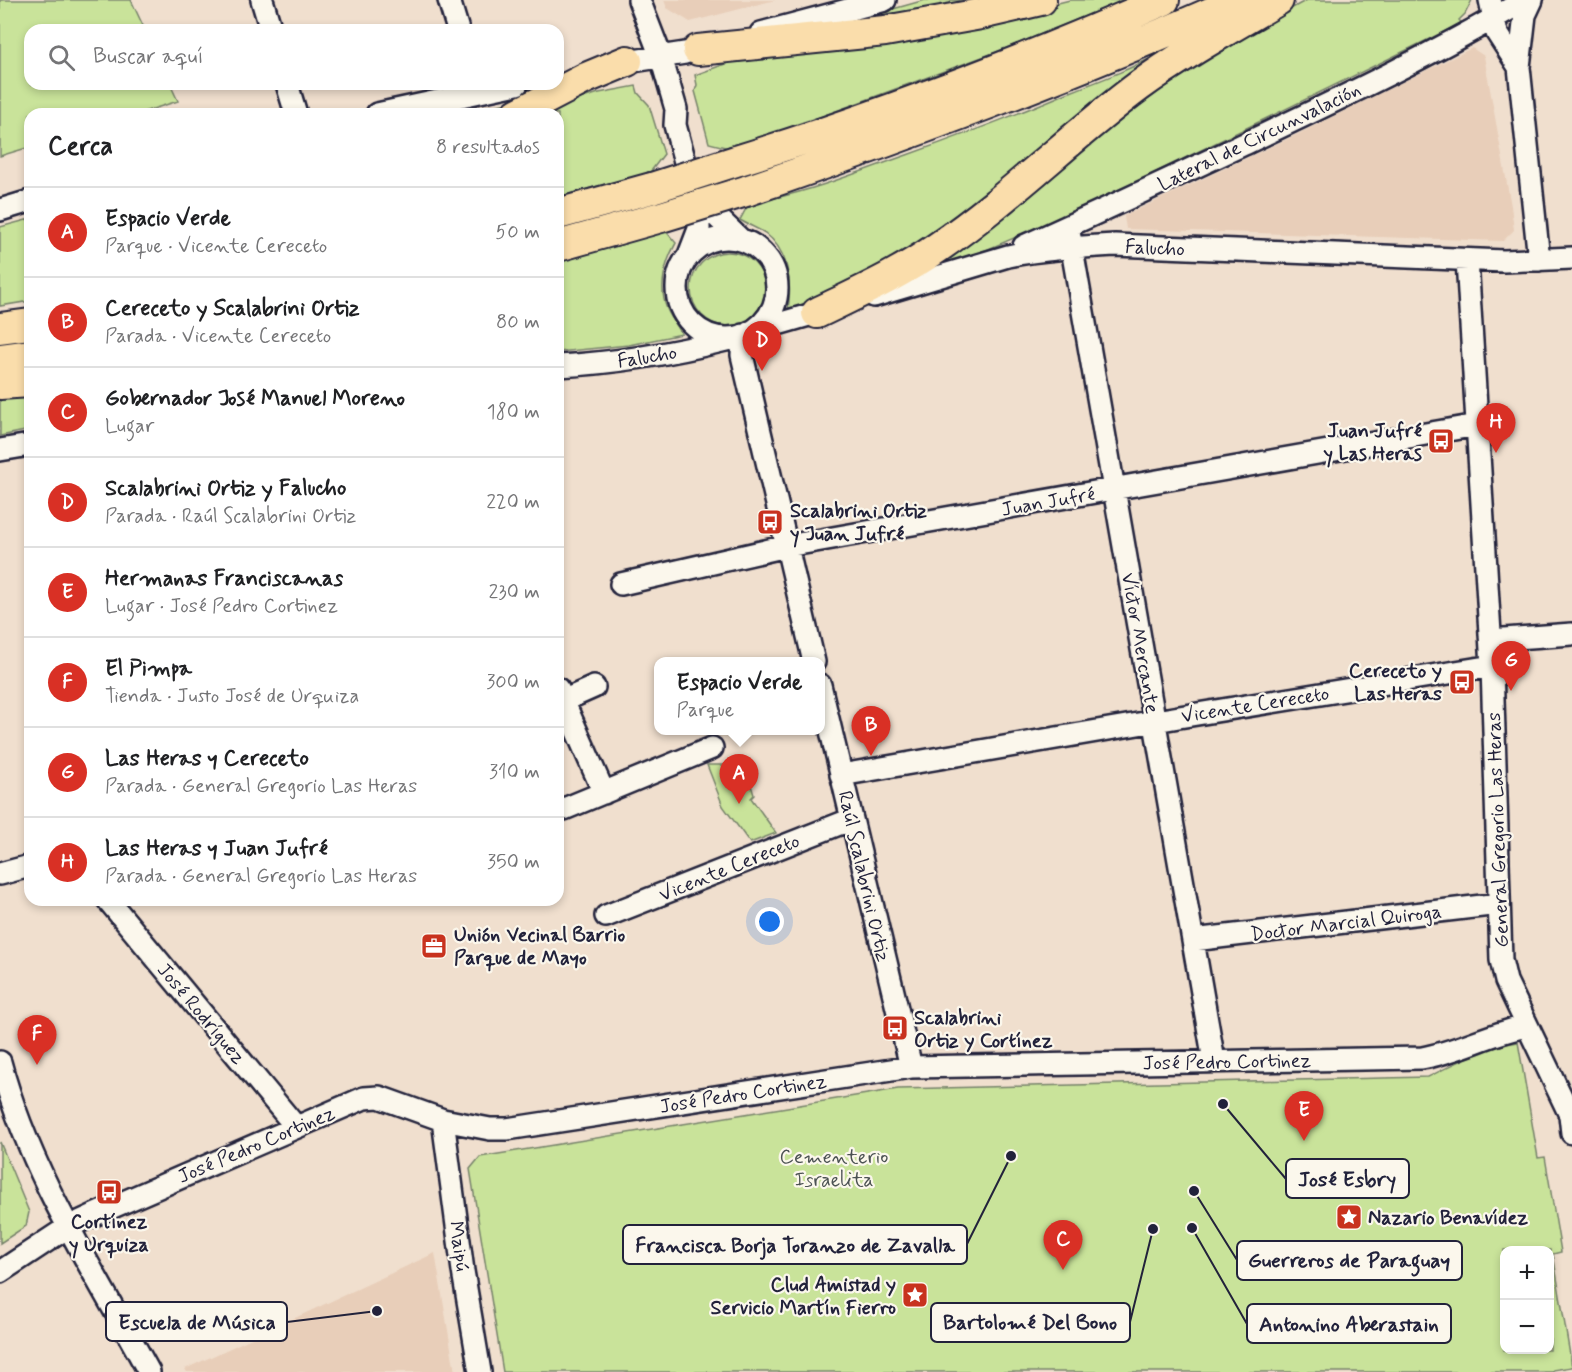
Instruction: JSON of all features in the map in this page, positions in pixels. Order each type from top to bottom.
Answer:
[{"type":"highway","points":[[698,50],[885,32],[1041,0]]},
{"type":"highway","points":[[564,212],[652,188],[833,130],[931,94],[1164,0]]},
{"type":"highway","points":[[564,244],[746,191],[897,139],[1128,50],[1240,0]]},
{"type":"highway","points":[[817,313],[885,280],[937,249],[1139,87],[1195,49],[1278,0]]},
{"type":"highway","points":[[564,89],[627,61]]},
{"type":"highway","points":[[528,108],[562,90]]},
{"type":"highway","points":[[0,328],[24,323]]},
{"type":"highway","points":[[0,359],[24,356]]},
{"type":"highway","points":[[0,384],[24,382]]},
{"type":"street","points":[[262,0],[269,24]]},
{"type":"street","points":[[449,0],[456,24]]},
{"type":"street","points":[[639,0],[661,57],[676,109],[675,125],[699,214],[699,229],[682,266],[677,284],[679,302],[684,313],[701,331],[713,336],[743,335],[762,324],[771,312],[776,298],[777,283],[773,269],[765,256],[754,246],[741,240],[727,238],[713,240],[700,246],[689,255]]},
{"type":"street","points":[[564,75],[627,61],[698,50],[885,0]]},
{"type":"street","name":"Lateral de Circunvalación","points":[[987,261],[1068,226],[1293,121],[1492,9],[1525,0]]},
{"type":"street","points":[[1532,0],[1525,15],[1519,67],[1539,260]]},
{"type":"street","points":[[1492,9],[1497,33],[1519,67]]},
{"type":"street","points":[[289,90],[294,108]]},
{"type":"street","points":[[399,108],[467,90]]},
{"type":"street","points":[[676,109],[686,122],[713,210],[722,223],[741,240]]},
{"type":"street","points":[[0,210],[24,203]]},
{"type":"street","name":"Víctor Mercante","points":[[1068,226],[1214,1061]]},
{"type":"street","name":"Falucho","points":[[564,366],[616,362],[652,356],[743,335],[987,261],[1029,252],[1115,245],[1467,260],[1572,258]]},
{"type":"street","name":"General Gregorio Las Heras","points":[[1467,260],[1491,640],[1501,960],[1506,981],[1570,1115],[1572,1133]]},
{"type":"street","points":[[743,335],[741,355],[813,657]]},
{"type":"street","name":"Juan Jufré","points":[[621,584],[787,546],[1477,425]]},
{"type":"street","points":[[0,450],[24,446]]},
{"type":"street","points":[[1491,640],[1572,634]]},
{"type":"street","name":"Vicente Cereceto","points":[[841,775],[1492,666]]},
{"type":"street","points":[[564,696],[594,687]]},
{"type":"street","name":"Raúl Scalabrini Ortiz","points":[[825,706],[911,1067]]},
{"type":"street","points":[[564,709],[604,793]]},
{"type":"street","points":[[564,809],[712,747]]},
{"type":"street","name":"Vicente Cereceto","points":[[606,916],[852,819]]},
{"type":"street","points":[[0,874],[24,868]]},
{"type":"street","name":"Doctor Marcial Quiroga","points":[[1193,940],[1498,904]]},
{"type":"street","name":"José Rodríguez","points":[[113,906],[296,1127]]},
{"type":"street","name":"José Pedro Cortinez","points":[[0,1272],[68,1227],[364,1098],[379,1096],[443,1120],[490,1129],[507,1129],[911,1067],[1422,1058],[1452,1052],[1494,1034],[1527,1026]]},
{"type":"street","points":[[0,1062],[20,1125],[52,1198],[143,1370]]},
{"type":"street","name":"Maipú","points":[[443,1120],[463,1271],[480,1372]]},
{"type":"shaded area","points":[[664,0],[775,0],[690,22],[667,8]]},
{"type":"shaded area","points":[[1472,48],[1484,56],[1511,206],[1514,230],[1503,241],[1126,229],[1124,216],[1294,136]]},
{"type":"shaded area","points":[[435,1253],[455,1372],[187,1372],[185,1369]]},
{"type":"green space","points":[[0,0],[131,0],[142,24],[24,24],[24,90],[173,90],[178,101],[156,108],[24,108],[24,149],[0,156]]},
{"type":"green space","points":[[925,0],[992,0],[815,31]]},
{"type":"green space","points":[[1070,0],[1125,0],[1004,49],[733,149],[709,143],[695,91],[697,85],[695,75],[736,60],[990,20]]},
{"type":"green space","points":[[1307,0],[1472,0],[1459,20],[1462,23],[1070,214],[986,250],[945,263],[944,259],[993,224],[1154,95],[1218,52]]},
{"type":"green space","points":[[1166,50],[995,198],[855,285],[788,310],[789,279],[784,258],[773,240],[765,233],[740,220],[749,203],[790,195],[947,141],[1116,74]]},
{"type":"green space","points":[[636,86],[638,93],[649,105],[664,154],[648,175],[564,195],[564,108],[550,108],[599,93]]},
{"type":"green space","points":[[507,103],[501,108],[485,108]]},
{"type":"green space","points":[[24,221],[24,302],[0,306],[0,227]]},
{"type":"green space","points":[[664,229],[676,243],[664,275],[663,292],[664,301],[682,334],[629,345],[564,351],[564,260]]},
{"type":"green space","points":[[721,252],[735,252],[749,258],[759,268],[765,282],[763,303],[749,320],[735,326],[721,326],[707,320],[697,310],[691,296],[691,282],[697,268],[707,258]]},
{"type":"green space","points":[[24,395],[24,431],[0,436],[0,397]]},
{"type":"green space","points":[[707,765],[728,765],[730,774],[746,768],[754,795],[751,798],[776,833],[750,843],[723,806]]},
{"type":"green space","name":"Cementerio Israelita","points":[[1518,1042],[1538,1158],[1545,1157],[1561,1252],[1554,1254],[1554,1246],[1500,1246],[1500,1354],[1554,1354],[1554,1260],[1572,1367],[1553,1370],[1553,1372],[503,1372],[470,1169],[480,1157],[898,1089],[1428,1077],[1494,1047]]},
{"type":"green space","points":[[0,1142],[29,1212],[26,1226],[0,1243]]},
{"type":"place","name":"Scalabrini Ortiz y Falucho","points":[[762,371]]},
{"type":"place","name":"Juan Jufré y Las Heras","points":[[1441,441]]},
{"type":"place","name":"Las Heras y Juan Jufré","points":[[1496,453]]},
{"type":"place","name":"Scalabrini Ortiz y Juan Jufré","points":[[770,522]]},
{"type":"place","name":"Cereceto y Las Heras","points":[[1462,682]]},
{"type":"place","name":"Las Heras y Cereceto","points":[[1511,691]]},
{"type":"place","name":"Cereceto y Scalabrini Ortiz","points":[[871,756]]},
{"type":"place","name":"Espacio Verde","points":[[739,804]]},
{"type":"place","name":"Unión Vecinal Barrio Parque de Mayo","points":[[434,946]]},
{"type":"place","name":"Scalabrini Ortiz y Cortínez","points":[[895,1028]]},
{"type":"place","name":"El Pimpa","points":[[37,1065]]},
{"type":"place","name":"José Esbry","points":[[1223,1104]]},
{"type":"place","name":"Hermanas Franciscanas","points":[[1304,1141]]},
{"type":"place","name":"Francisca Borja Toranzo de Zavalla","points":[[1011,1156]]},
{"type":"place","name":"Guerreros de Paraguay","points":[[1194,1191]]},
{"type":"place","name":"Cortínez y Urquiza","points":[[109,1192]]},
{"type":"place","name":"Nazario Benavídez","points":[[1349,1217]]},
{"type":"place","name":"Antonino Aberastain","points":[[1192,1228]]},
{"type":"place","name":"Bartolomé Del Bono","points":[[1153,1229]]},
{"type":"place","name":"Gobernador José Manuel Moreno","points":[[1063,1270]]},
{"type":"place","name":"Clud Amistad y Servicio Martín Fierro","points":[[915,1295]]},
{"type":"place","name":"Escuela de Música","points":[[377,1311]]}]
